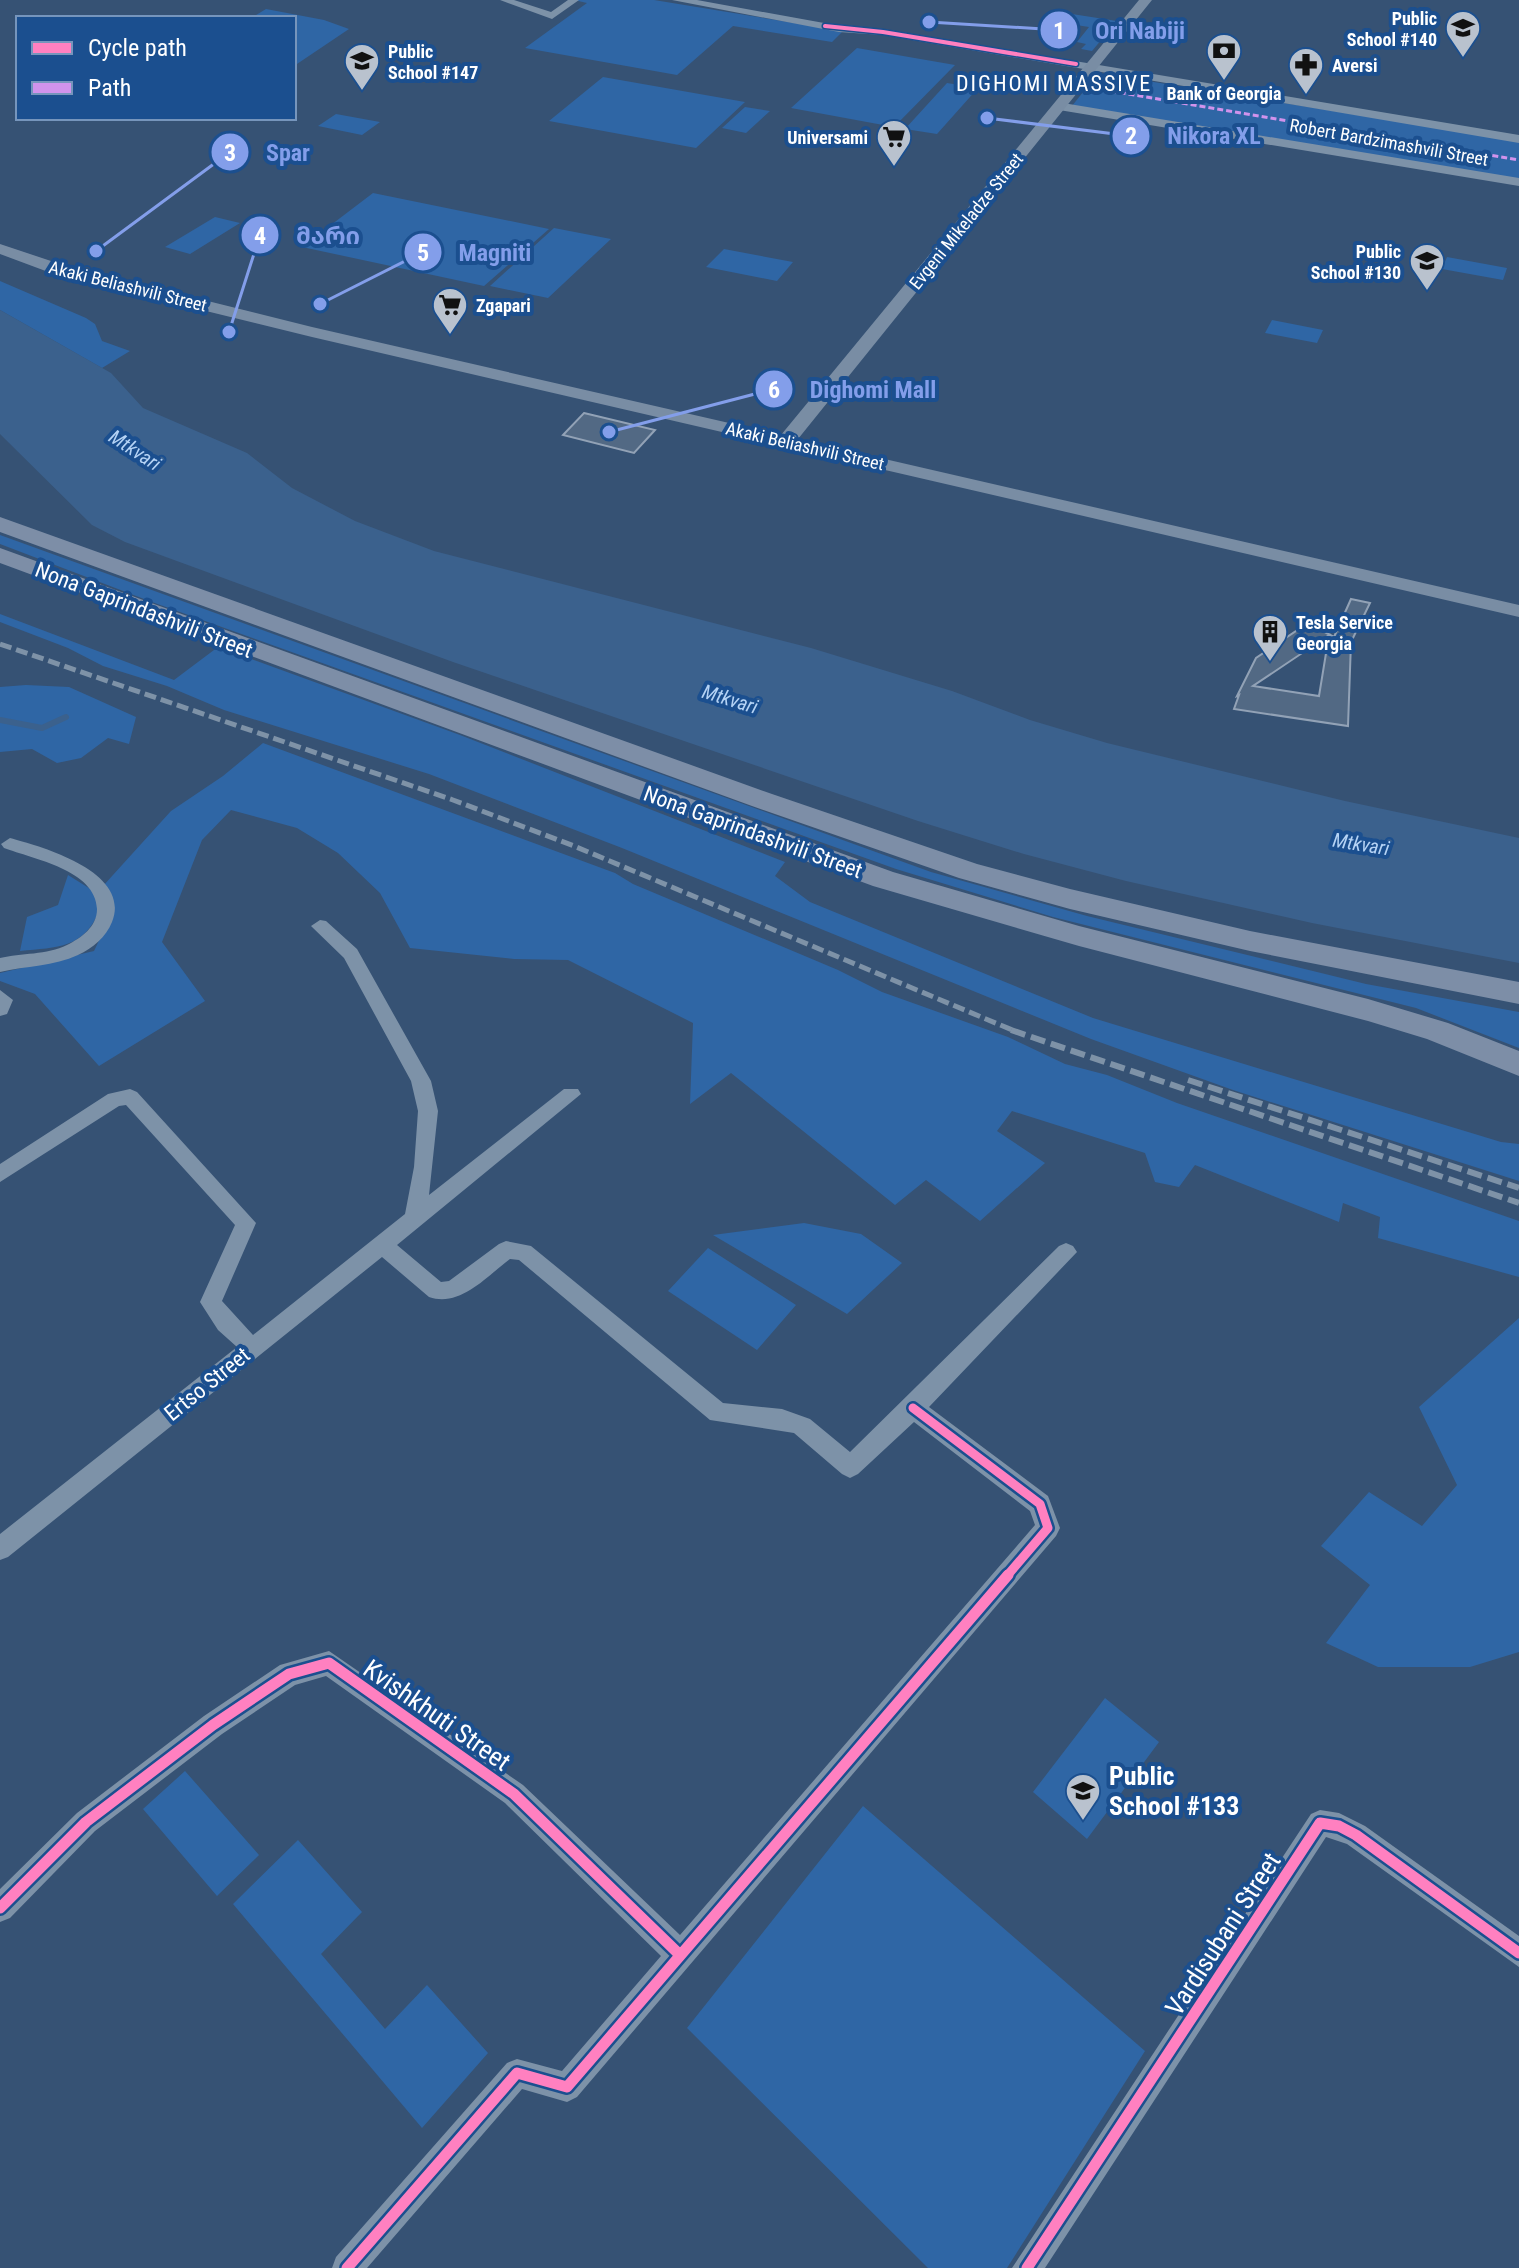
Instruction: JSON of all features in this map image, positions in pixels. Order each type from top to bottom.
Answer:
[{"type":"main road","name":"Evgeni Mikeladze Street","points":[[786,441],[1063,107],[1146,0]]},
{"type":"main road","name":"Akaki Beliashvili Street","points":[[0,249],[57,269],[149,293],[1519,611]]},
{"type":"main road","name":"Nona Gaprindashvili Street","points":[[0,524],[747,795],[969,871],[1070,899],[1250,941],[1519,993]]},
{"type":"main road","name":"Nona Gaprindashvili Street","points":[[0,555],[223,640],[883,879],[1052,929],[1368,1010],[1437,1031],[1517,1063]]},
{"type":"street","points":[[505,0],[552,16],[574,0]]},
{"type":"street","points":[[568,0],[574,0]]},
{"type":"street","name":"Robert Bardzimashvili Street","points":[[678,0],[1091,71],[1519,139]]},
{"type":"street","name":"Robert Bardzimashvili Street","points":[[1063,107],[1519,182]]},
{"type":"street","points":[[0,965],[72,950],[103,926],[108,910],[101,892],[83,874],[10,844]]},
{"type":"street","points":[[320,926],[351,954],[421,1081],[428,1111],[424,1167],[415,1218]]},
{"type":"street","points":[[0,997],[4,1000],[0,1009]]},
{"type":"street","name":"Ertso Street","points":[[0,1549],[571,1094]]},
{"type":"street","points":[[0,1174],[115,1099],[130,1097],[246,1223],[211,1302],[226,1323],[252,1348]]},
{"type":"street","points":[[382,1245],[437,1291],[453,1290],[506,1250],[524,1252],[718,1413],[782,1419],[802,1426],[850,1467],[913,1408],[1066,1252]]},
{"type":"street","points":[[347,2268],[517,2073],[567,2087],[1048,1528],[1040,1504],[913,1408]]},
{"type":"street","name":"Kvishkhuti Street","points":[[0,1908],[86,1822],[213,1725],[289,1674],[329,1663],[514,1794],[680,1955]]},
{"type":"street","name":"Vardisubani Street","points":[[1027,2268],[1320,1823],[1339,1826],[1356,1835],[1519,1953]]},
{"type":"shaded area","points":[[574,0],[654,0],[843,31],[832,42],[733,26],[677,75],[525,48],[587,3]]},
{"type":"shaded area","points":[[266,9],[324,20],[349,29],[296,65],[296,16],[254,16]]},
{"type":"shaded area","points":[[1072,14],[1117,21],[1092,51],[1081,49],[1086,44],[1077,42],[1089,27],[1063,23]]},
{"type":"shaded area","points":[[857,48],[955,65],[894,127],[791,108]]},
{"type":"shaded area","points":[[1098,73],[1519,141],[1519,180],[1072,106]]},
{"type":"shaded area","points":[[603,77],[745,102],[696,148],[549,121]]},
{"type":"shaded area","points":[[947,83],[978,88],[937,134],[905,129]]},
{"type":"shaded area","points":[[745,107],[770,111],[746,133],[722,128]]},
{"type":"shaded area","points":[[336,114],[380,122],[362,135],[318,126]]},
{"type":"shaded area","points":[[373,193],[549,229],[484,286],[302,247]]},
{"type":"shaded area","points":[[215,217],[240,223],[190,254],[165,247]]},
{"type":"shaded area","points":[[554,228],[611,239],[548,298],[490,286]]},
{"type":"shaded area","points":[[724,249],[793,262],[777,281],[706,267]]},
{"type":"shaded area","points":[[1447,257],[1507,268],[1503,280],[1442,269]]},
{"type":"shaded area","points":[[0,281],[86,318],[95,324],[102,341],[130,351],[102,368],[0,310]]},
{"type":"shaded area","points":[[1272,320],[1323,330],[1317,343],[1265,333]]},
{"type":"shaded area","points":[[0,535],[931,872],[1087,916],[1366,984],[1519,1012],[1519,1048],[1416,1008],[1053,917],[896,869],[152,602],[0,544]]},
{"type":"shaded area","points":[[0,614],[174,680],[218,647],[460,735],[785,862],[775,876],[810,902],[1093,1018],[1501,1142],[1519,1144],[1519,1181],[1233,1090],[1091,1039],[622,848],[429,774],[224,710],[167,686],[103,666],[68,648],[0,622]]},
{"type":"shaded area","points":[[0,687],[69,687],[136,717],[129,744],[108,738],[81,758],[57,763],[32,749],[0,752]]},
{"type":"shaded area","points":[[263,743],[615,873],[633,884],[838,970],[882,992],[1008,1037],[1065,1064],[1107,1075],[1177,1103],[1519,1221],[1519,1277],[1378,1238],[1380,1217],[1343,1203],[1339,1222],[1195,1165],[1179,1187],[1155,1182],[1145,1153],[1012,1111],[997,1131],[1045,1163],[980,1221],[926,1180],[895,1205],[731,1073],[690,1104],[693,1023],[568,960],[514,959],[410,948],[380,893],[338,853],[297,828],[231,810],[202,840],[162,942],[205,1001],[99,1066],[35,994],[0,981],[0,973],[94,951],[114,909],[103,886],[171,811],[223,776]]},
{"type":"shaded area","points":[[68,875],[92,890],[100,909],[94,922],[78,939],[68,944],[20,951],[27,917],[58,905]]},
{"type":"shaded area","points":[[804,1223],[861,1234],[902,1263],[847,1314],[713,1235]]},
{"type":"shaded area","points":[[708,1248],[796,1305],[757,1350],[668,1291]]},
{"type":"shaded area","points":[[1519,1318],[1519,1652],[1470,1667],[1378,1667],[1326,1643],[1370,1585],[1321,1546],[1369,1492],[1422,1526],[1457,1485],[1419,1407]]},
{"type":"shaded area","points":[[1105,1698],[1159,1742],[1087,1839],[1033,1792]]},
{"type":"shaded area","points":[[185,1771],[259,1855],[217,1896],[143,1809]]},
{"type":"shaded area","points":[[863,1806],[1145,2051],[1007,2268],[928,2268],[687,2028]]},
{"type":"shaded area","points":[[298,1840],[362,1912],[321,1954],[385,2029],[427,1985],[488,2053],[422,2128],[233,1904]]},
{"type":"water","name":"Mtkvari","points":[[0,310],[111,373],[143,408],[247,453],[292,488],[355,521],[434,551],[811,648],[1107,743],[1345,801],[1519,838],[1519,963],[1312,923],[1126,881],[1024,854],[918,821],[453,662],[125,542],[92,525],[0,434]]},
{"type":"building","points":[[584,413],[655,430],[634,453],[563,435]]},
{"type":"building","name":"Tesla Service Georgia","points":[[1351,599],[1370,603],[1351,642],[1348,726],[1234,709],[1256,658],[1308,623],[1334,637]],"holes":[[[1329,635],[1319,696],[1253,686]]]},
{"type":"waterway","points":[[0,720],[42,728],[66,717]]},
{"type":"railway","points":[[0,644],[453,800],[574,846],[1017,1032]]},
{"type":"railway","points":[[1011,1030],[1519,1203]]},
{"type":"railway","points":[[1188,1080],[1519,1188]]},
{"type":"marked path","points":[[1093,88],[1519,160]]},
{"type":"cycle path","points":[[825,26],[883,32],[1076,64]]},
{"type":"cycle path","points":[[347,2268],[517,2073],[567,2087],[1048,1528],[1040,1504],[913,1408]]},
{"type":"cycle path","points":[[0,1908],[86,1822],[213,1725],[289,1674],[329,1663],[514,1794],[680,1955]]},
{"type":"cycle path","points":[[1027,2268],[1320,1823],[1339,1826],[1356,1835],[1519,1953]]},
{"type":"place","name":"Ori Nabiji","points":[[929,22]]},
{"type":"place","name":"Public School #140","points":[[1463,59]]},
{"type":"place","name":"Bank of Georgia","points":[[1224,82]]},
{"type":"place","name":"Public School #147","points":[[362,92]]},
{"type":"place","name":"Aversi","points":[[1306,96]]},
{"type":"place","name":"Nikora XL","points":[[987,118]]},
{"type":"place","name":"Universami","points":[[894,168]]},
{"type":"place","name":"Spar","points":[[96,251]]},
{"type":"place","name":"Public School #130","points":[[1427,292]]},
{"type":"place","name":"Magniti","points":[[320,304]]},
{"type":"place","name":"მარი","points":[[229,332]]},
{"type":"place","name":"Zgapari","points":[[450,336]]},
{"type":"place","name":"Dighomi Mall","points":[[609,432]]},
{"type":"place","name":"Tesla Service Georgia","points":[[1270,663]]},
{"type":"place","name":"Public School #133","points":[[1083,1822]]},
{"type":"district","name":"DIGHOMI MASSIVE","points":[[1054,83]]}]
